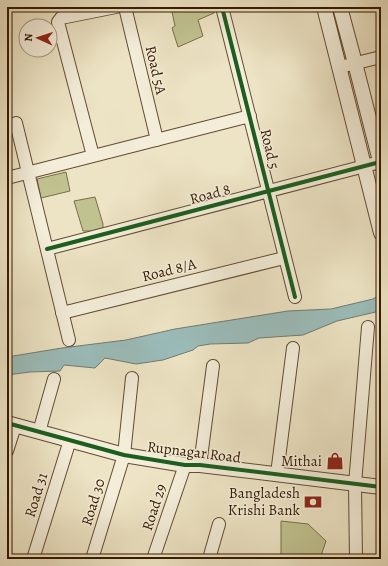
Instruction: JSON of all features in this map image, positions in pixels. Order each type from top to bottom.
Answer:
[{"type":"street","points":[[92,156],[58,22],[61,18],[116,7]]},
{"type":"street","name":"Road 5A","points":[[125,7],[157,140]]},
{"type":"street","name":"Road 5","points":[[222,7],[294,298]]},
{"type":"street","points":[[324,7],[381,233]]},
{"type":"street","points":[[340,7],[356,63],[380,164]]},
{"type":"street","points":[[340,67],[381,56]]},
{"type":"street","points":[[7,178],[250,116]]},
{"type":"street","points":[[16,123],[69,340]]},
{"type":"street","name":"Road 8","points":[[47,249],[363,166],[380,164]]},
{"type":"street","name":"Road 8/A","points":[[62,314],[284,258]]},
{"type":"street","points":[[356,559],[355,484],[368,326]]},
{"type":"street","points":[[277,474],[293,348]]},
{"type":"street","points":[[200,465],[213,366]]},
{"type":"street","name":"Road 30","points":[[92,559],[124,455],[132,378]]},
{"type":"street","points":[[39,432],[54,379]]},
{"type":"street","points":[[7,451],[11,424]]},
{"type":"street","name":"Rupnagar Road","points":[[11,424],[124,455],[184,465],[200,465],[381,487]]},
{"type":"street","name":"Road 31","points":[[33,559],[70,440]]},
{"type":"street","name":"Road 29","points":[[153,559],[184,465]]},
{"type":"street","points":[[209,559],[219,524]]},
{"type":"green space","points":[[171,7],[212,7],[214,13],[198,20],[203,36],[178,47],[172,28],[175,26]]},
{"type":"green space","points":[[66,172],[70,191],[41,198],[37,179]]},
{"type":"green space","points":[[95,197],[103,228],[92,231],[83,231],[74,201]]},
{"type":"green space","points":[[281,521],[308,524],[326,541],[320,559],[281,559]]},
{"type":"water","points":[[381,294],[380,311],[337,321],[303,335],[259,338],[248,343],[210,344],[198,346],[193,350],[163,360],[136,364],[105,358],[95,368],[64,365],[60,371],[30,372],[7,375],[7,357],[126,340],[175,329],[288,311],[331,309],[373,299]]},
{"type":"cycle path","points":[[222,7],[295,297]]},
{"type":"cycle path","points":[[47,249],[380,162]]},
{"type":"cycle path","points":[[7,423],[124,455],[185,465],[200,465],[381,487]]},
{"type":"place","name":"Mithai","points":[[335,461]]},
{"type":"place","name":"Bangladesh Krishi Bank","points":[[313,502]]}]
